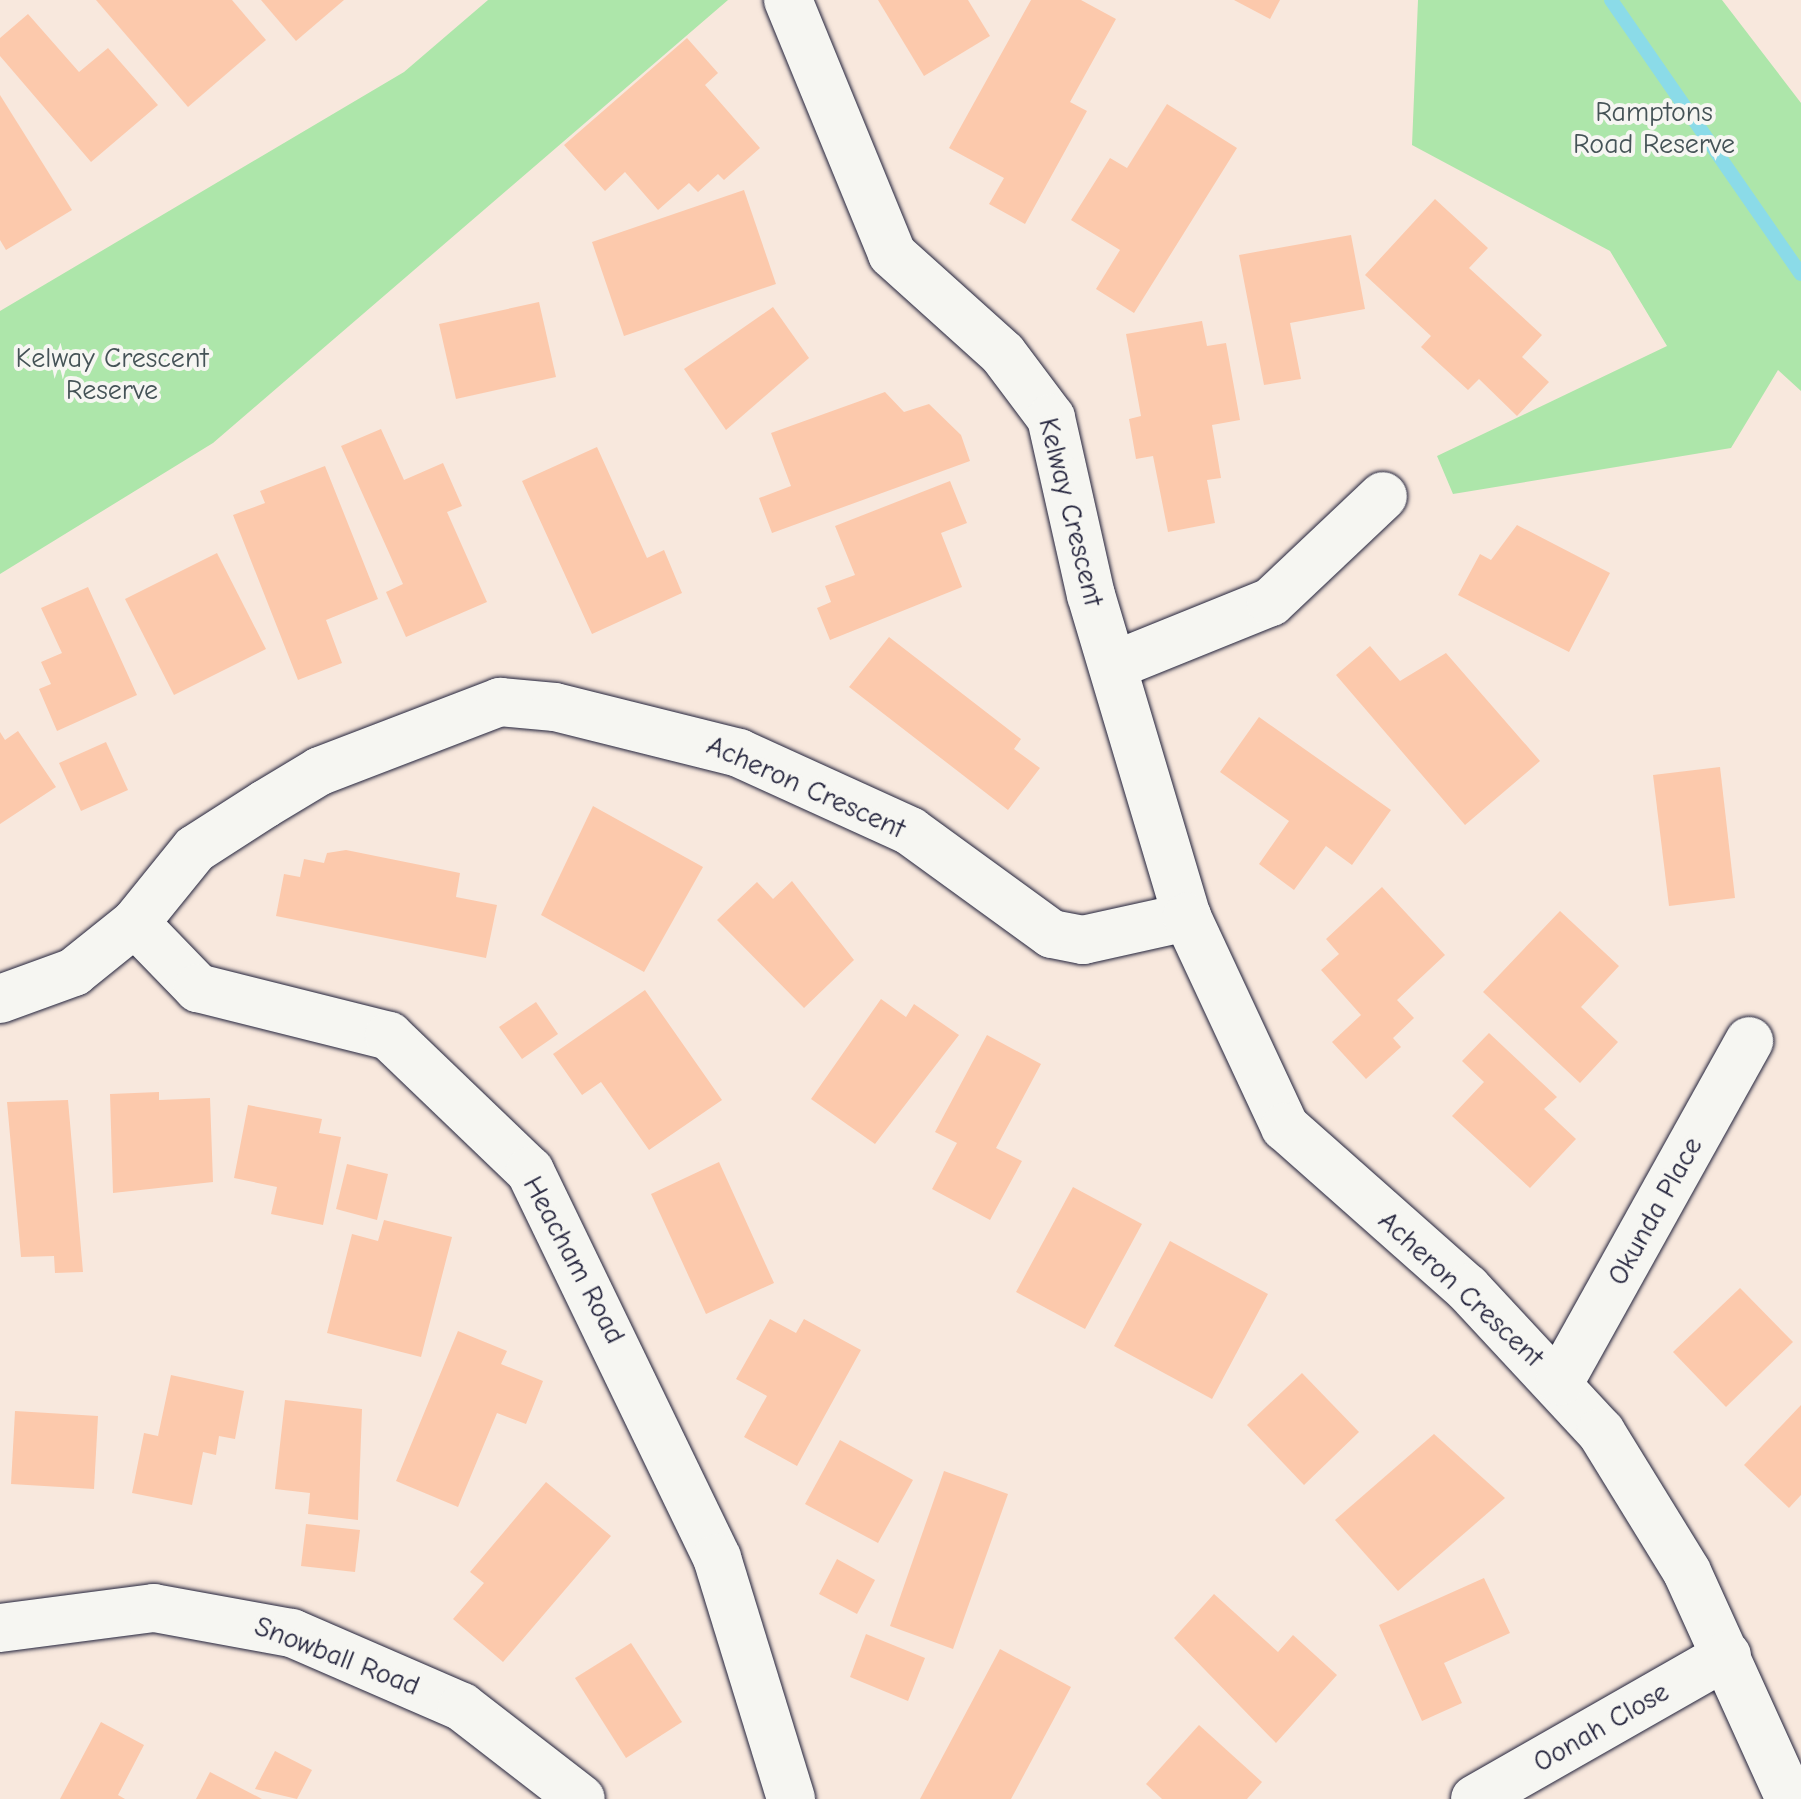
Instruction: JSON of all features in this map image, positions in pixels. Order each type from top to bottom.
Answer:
[{"type":"street","name":"Kelway Crescent","points":[[788,0],[892,254],[1004,354],[1052,418],[1115,665],[1187,917]]},
{"type":"street","points":[[1115,665],[1271,602],[1383,496]]},
{"type":"street","name":"Acheron Crescent","points":[[0,998],[53,984],[135,924],[194,848],[320,771],[475,707],[526,702],[704,741],[883,816],[1052,934],[1083,940],[1187,917],[1285,1128],[1560,1381],[1642,1495],[1727,1655],[1790,1799]]},
{"type":"street","name":"Heacham Road","points":[[135,924],[198,988],[389,1036],[530,1171],[717,1558],[791,1799]]},
{"type":"street","name":"Okunda Place","points":[[1560,1381],[1750,1040]]},
{"type":"street","name":"Snowball Road","points":[[0,1628],[154,1608],[292,1632],[462,1708],[581,1799]]},
{"type":"street","name":"Oonah Close","points":[[1476,1799],[1727,1655]]},
{"type":"green space","name":"Kelway Crescent Reserve","points":[[488,0],[728,0],[213,443],[0,574],[0,311],[404,72]]},
{"type":"green space","name":"Ramptons Road Reserve","points":[[1418,0],[1722,0],[1801,103],[1801,391],[1778,370],[1731,448],[1453,494],[1437,456],[1667,346],[1610,251],[1412,145]]},
{"type":"building","points":[[96,0],[232,0],[266,40],[188,107]]},
{"type":"building","points":[[261,0],[344,0],[296,41]]},
{"type":"building","points":[[878,0],[968,0],[990,36],[924,76]]},
{"type":"building","points":[[1031,0],[1081,0],[1116,19],[1070,102],[1087,111],[1025,224],[989,204],[1004,178],[949,148]]},
{"type":"building","points":[[1234,0],[1280,0],[1270,19]]},
{"type":"building","points":[[28,14],[79,72],[108,48],[158,105],[91,162],[0,56],[0,38]]},
{"type":"building","points":[[687,38],[718,73],[705,85],[760,148],[724,180],[718,174],[698,192],[689,183],[658,210],[625,172],[605,191],[564,145]]},
{"type":"building","points":[[0,95],[72,210],[6,250],[0,240]]},
{"type":"building","points":[[1167,104],[1237,148],[1134,313],[1096,289],[1120,250],[1071,220],[1110,158],[1127,168]]},
{"type":"building","points":[[744,190],[776,284],[624,336],[592,242]]},
{"type":"building","points":[[1435,199],[1488,248],[1469,268],[1542,335],[1522,357],[1549,382],[1517,416],[1479,379],[1468,390],[1421,347],[1431,336],[1365,275]]},
{"type":"building","points":[[1351,235],[1365,309],[1290,323],[1301,379],[1264,385],[1239,255]]},
{"type":"building","points":[[539,302],[556,377],[456,399],[439,324]]},
{"type":"building","points":[[773,307],[809,358],[726,430],[684,369]]},
{"type":"building","points":[[1202,321],[1207,346],[1226,343],[1240,420],[1212,425],[1221,478],[1207,480],[1215,523],[1168,532],[1153,456],[1136,459],[1129,419],[1141,416],[1126,334]]},
{"type":"building","points":[[885,392],[904,412],[929,404],[961,435],[970,461],[772,533],[759,498],[791,486],[771,433]]},
{"type":"building","points":[[381,429],[404,480],[443,463],[462,506],[447,512],[487,602],[406,637],[386,592],[403,584],[341,446]]},
{"type":"building","points":[[597,447],[647,558],[664,550],[682,593],[592,634],[522,481]]},
{"type":"building","points":[[325,466],[378,599],[326,620],[342,663],[298,680],[233,515],[265,503],[260,491]]},
{"type":"building","points":[[950,481],[967,523],[941,533],[962,587],[830,640],[817,608],[831,602],[825,586],[855,575],[835,526]]},
{"type":"building","points":[[1517,525],[1610,573],[1569,652],[1458,595],[1480,554],[1491,560]]},
{"type":"building","points":[[217,553],[266,649],[174,695],[125,599]]},
{"type":"building","points":[[88,587],[137,695],[57,731],[39,689],[51,684],[41,662],[62,653],[41,608]]},
{"type":"building","points":[[889,637],[1021,739],[1014,749],[1040,768],[1008,810],[849,687]]},
{"type":"building","points":[[1370,646],[1400,681],[1446,653],[1540,761],[1465,825],[1336,675]]},
{"type":"building","points":[[1259,717],[1391,810],[1352,865],[1326,846],[1294,890],[1259,864],[1289,821],[1220,772]]},
{"type":"building","points":[[18,731],[56,787],[0,824],[0,732],[5,740]]},
{"type":"building","points":[[106,742],[128,790],[81,811],[59,763]]},
{"type":"building","points":[[1720,767],[1735,898],[1669,906],[1653,775]]},
{"type":"building","points":[[593,806],[703,867],[644,972],[541,915]]},
{"type":"building","points":[[346,850],[460,873],[456,897],[497,905],[486,958],[276,916],[284,874],[300,877],[304,859],[324,863],[327,853]]},
{"type":"building","points":[[792,881],[854,960],[804,1008],[717,920],[757,882],[773,899]]},
{"type":"building","points":[[1382,887],[1445,955],[1397,1000],[1414,1018],[1393,1038],[1401,1047],[1366,1079],[1332,1042],[1361,1015],[1321,970],[1339,954],[1326,939]]},
{"type":"building","points":[[1560,911],[1619,966],[1581,1007],[1618,1042],[1580,1083],[1483,992]]},
{"type":"building","points":[[645,990],[722,1100],[649,1150],[601,1082],[582,1095],[553,1054]]},
{"type":"building","points":[[881,999],[906,1017],[914,1004],[959,1035],[875,1144],[811,1099]]},
{"type":"building","points":[[536,1002],[558,1034],[522,1059],[499,1027]]},
{"type":"building","points":[[1489,1033],[1557,1097],[1544,1109],[1576,1139],[1530,1188],[1452,1116],[1484,1082],[1462,1061]]},
{"type":"building","points":[[987,1035],[1041,1064],[996,1148],[1022,1161],[990,1220],[932,1189],[957,1143],[935,1132]]},
{"type":"building","points":[[159,1092],[159,1100],[210,1098],[213,1182],[113,1193],[110,1094]]},
{"type":"building","points":[[68,1100],[83,1272],[55,1273],[54,1256],[21,1257],[7,1102]]},
{"type":"building","points":[[248,1105],[322,1119],[319,1133],[341,1137],[323,1225],[271,1214],[277,1187],[234,1178]]},
{"type":"building","points":[[719,1162],[774,1283],[706,1314],[651,1194]]},
{"type":"building","points":[[347,1164],[388,1174],[377,1220],[336,1209]]},
{"type":"building","points":[[1073,1187],[1142,1224],[1085,1329],[1016,1292]]},
{"type":"building","points":[[384,1220],[452,1237],[421,1357],[327,1333],[352,1234],[378,1241]]},
{"type":"building","points":[[1170,1241],[1268,1294],[1212,1399],[1114,1346]]},
{"type":"building","points":[[1740,1288],[1793,1342],[1726,1407],[1673,1352]]},
{"type":"building","points":[[770,1319],[796,1333],[804,1319],[861,1350],[797,1466],[744,1437],[767,1396],[736,1379]]},
{"type":"building","points":[[458,1331],[507,1351],[501,1364],[543,1381],[526,1424],[497,1413],[458,1507],[396,1481]]},
{"type":"building","points":[[1302,1373],[1359,1432],[1304,1485],[1247,1425]]},
{"type":"building","points":[[171,1375],[244,1391],[235,1439],[219,1436],[216,1455],[203,1452],[192,1505],[132,1493],[144,1433],[158,1436]]},
{"type":"building","points":[[285,1400],[362,1409],[358,1520],[308,1514],[310,1493],[275,1489]]},
{"type":"building","points":[[1801,1405],[1801,1495],[1789,1508],[1744,1465]]},
{"type":"building","points":[[15,1411],[98,1416],[94,1489],[11,1484]]},
{"type":"building","points":[[1434,1434],[1505,1498],[1398,1591],[1335,1520]]},
{"type":"building","points":[[840,1440],[913,1480],[878,1543],[805,1504]]},
{"type":"building","points":[[944,1471],[1008,1494],[953,1649],[890,1626]]},
{"type":"building","points":[[546,1482],[611,1536],[503,1662],[453,1619],[484,1583],[470,1572]]},
{"type":"building","points":[[306,1524],[360,1530],[355,1572],[301,1566]]},
{"type":"building","points":[[837,1559],[875,1580],[857,1614],[819,1594]]},
{"type":"building","points":[[1484,1578],[1510,1633],[1444,1663],[1462,1703],[1422,1721],[1379,1625]]},
{"type":"building","points":[[1214,1594],[1278,1652],[1293,1635],[1337,1675],[1276,1743],[1174,1638]]},
{"type":"building","points":[[866,1634],[925,1658],[908,1701],[850,1677]]},
{"type":"building","points":[[631,1643],[682,1722],[626,1758],[575,1678]]},
{"type":"building","points":[[1000,1649],[1071,1687],[1011,1799],[920,1799]]},
{"type":"building","points":[[101,1722],[144,1745],[118,1795],[125,1799],[60,1799]]},
{"type":"building","points":[[1199,1725],[1262,1782],[1247,1799],[1162,1799],[1146,1784]]},
{"type":"building","points":[[275,1751],[312,1770],[297,1799],[255,1789]]},
{"type":"building","points":[[210,1772],[262,1799],[196,1799]]},
{"type":"waterway","points":[[1611,0],[1801,274]]}]
